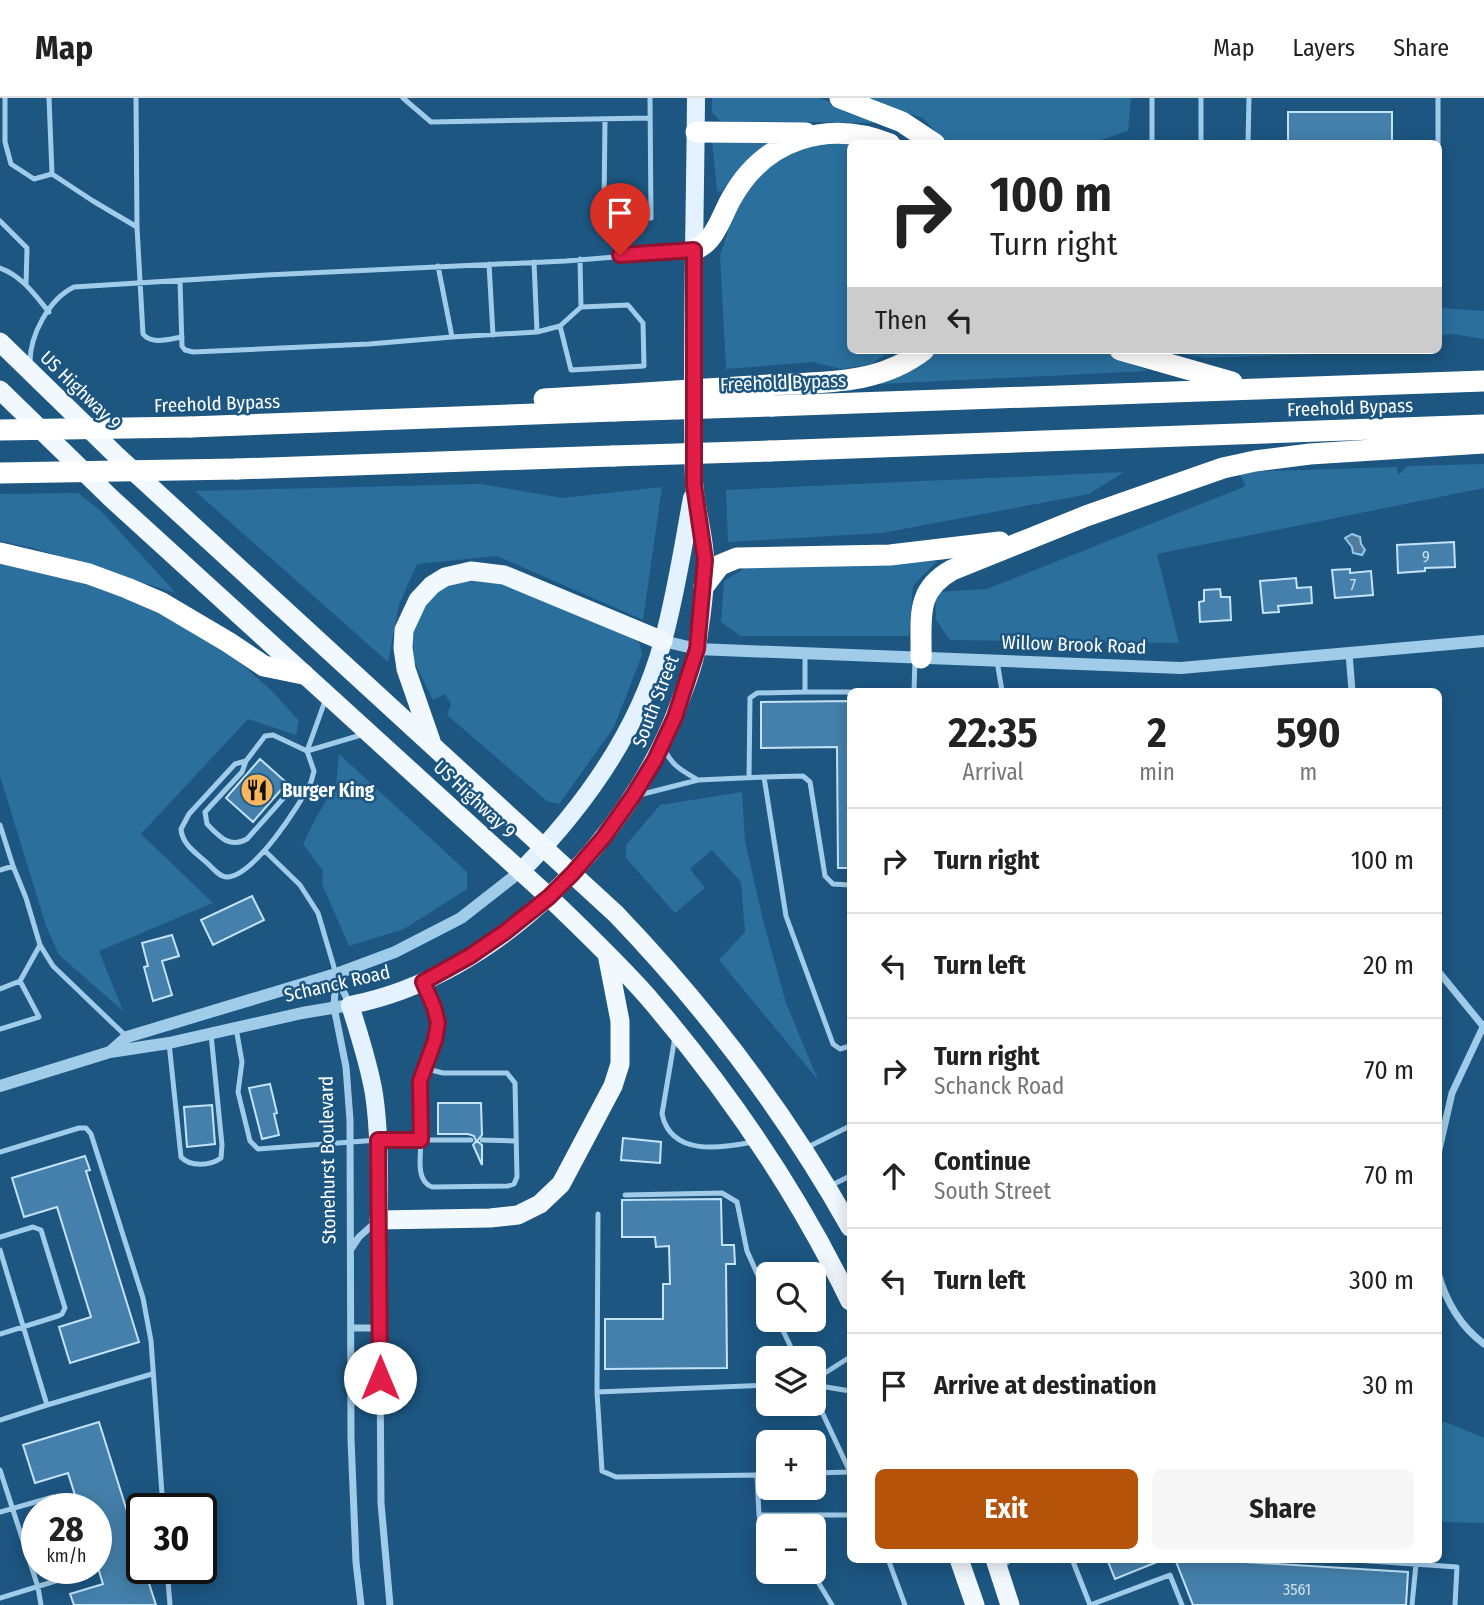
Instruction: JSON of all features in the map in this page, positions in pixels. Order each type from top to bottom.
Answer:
[{"type":"highway","points":[[840,98],[902,122],[929,140]]},
{"type":"highway","points":[[696,132],[860,134],[878,140]]},
{"type":"highway","points":[[694,250],[709,242],[738,187],[752,168],[773,151],[821,133]]},
{"type":"highway","name":"US Highway 9","points":[[0,342],[117,456],[573,873],[667,968],[751,1073],[804,1149],[847,1222]]},
{"type":"highway","points":[[771,395],[876,375],[894,369],[917,354]]},
{"type":"highway","points":[[1134,354],[1254,388]]},
{"type":"highway","name":"Freehold Bypass","points":[[0,430],[190,427],[448,417],[614,403],[771,395],[1254,388],[1484,380]]},
{"type":"highway","name":"US Highway 9","points":[[0,390],[112,499],[607,953],[676,1031],[759,1141],[810,1222],[847,1295]]},
{"type":"highway","name":"Freehold Bypass","points":[[0,473],[237,469],[1484,425]]},
{"type":"highway","points":[[918,658],[922,606],[925,594],[936,580],[952,570],[1046,532],[1223,468],[1255,461],[1310,454],[1484,443]]},
{"type":"highway","points":[[704,586],[720,565],[737,558],[922,553],[1046,532]]},
{"type":"highway","points":[[0,553],[89,574],[127,587],[173,610],[264,666],[303,674]]},
{"type":"highway","points":[[431,743],[406,669],[404,630],[418,600],[432,585],[445,577],[471,571],[504,575],[663,641]]},
{"type":"highway","points":[[379,1220],[518,1215],[540,1204],[561,1184],[613,1086],[620,1064],[620,1021],[607,953]]},
{"type":"highway","points":[[960,1563],[975,1605]]},
{"type":"highway","points":[[1002,1563],[1010,1605]]},
{"type":"main road","name":"South Street","points":[[549,897],[604,837],[633,796],[664,742],[697,649],[705,560],[694,485],[696,98]]},
{"type":"main road","name":"South Street","points":[[520,872],[574,814],[611,762],[637,711],[663,641],[694,485]]},
{"type":"main road","name":"Schanck Road","points":[[342,1006],[383,997],[423,982],[470,956],[549,897]]},
{"type":"main road","name":"Stonehurst Boulevard","points":[[342,1006],[369,1068],[378,1140],[379,1220]]},
{"type":"street","name":"Willow Brook Road","points":[[663,641],[697,649],[1181,668],[1484,641]]},
{"type":"street","points":[[1349,653],[1352,688]]},
{"type":"street","name":"Schanck Road","points":[[110,1052],[127,1037],[336,974],[395,952],[434,933],[483,901],[520,872]]},
{"type":"street","name":"Stonehurst Boulevard","points":[[336,974],[342,1006]]},
{"type":"street","name":"Stonehurst Boulevard","points":[[336,974],[342,1006],[350,1142],[353,1511],[361,1605]]},
{"type":"street","points":[[1442,976],[1483,1026],[1452,1093],[1442,1137]]},
{"type":"street","name":"Schanck Road","points":[[0,1086],[110,1052],[169,1043],[342,1006]]},
{"type":"street","points":[[350,1250],[359,1237],[379,1220]]},
{"type":"street","name":"Stonehurst Boulevard","points":[[379,1220],[381,1503],[390,1605]]},
{"type":"street","points":[[1442,1284],[1459,1319],[1484,1344]]},
{"type":"street","points":[[351,1328],[380,1328]]},
{"type":"lane","points":[[5,98],[5,142],[11,164],[34,179],[52,174],[137,227]]},
{"type":"lane","points":[[49,98],[52,174]]},
{"type":"lane","points":[[136,98],[137,227],[143,334],[153,341],[181,337]]},
{"type":"lane","points":[[403,98],[431,122],[650,118]]},
{"type":"lane","points":[[605,119],[604,207],[651,218],[650,98]]},
{"type":"lane","points":[[1152,98],[1152,140]]},
{"type":"lane","points":[[1201,98],[1201,140]]},
{"type":"lane","points":[[1248,140],[1249,98]]},
{"type":"lane","points":[[1438,98],[1438,140]]},
{"type":"lane","points":[[0,221],[27,248],[26,285]]},
{"type":"lane","points":[[30,373],[32,341],[40,323],[64,292],[74,287],[534,262],[694,250]]},
{"type":"lane","points":[[580,259],[581,307]]},
{"type":"lane","points":[[534,262],[537,332]]},
{"type":"lane","points":[[489,264],[493,335]]},
{"type":"lane","points":[[438,266],[452,337]]},
{"type":"lane","points":[[0,268],[12,273],[26,285],[49,312]]},
{"type":"lane","points":[[180,280],[181,337],[185,350],[193,352],[369,344],[537,332],[561,326],[581,307],[628,305],[643,323],[644,366],[571,370],[561,326]]},
{"type":"lane","points":[[805,653],[805,692]]},
{"type":"lane","points":[[914,688],[918,658]]},
{"type":"lane","points":[[998,661],[1002,688]]},
{"type":"lane","points":[[749,778],[750,698],[757,693],[847,692]]},
{"type":"lane","points":[[246,761],[234,764],[189,814],[181,829],[182,838],[221,876],[229,877],[240,873],[265,851],[308,788],[314,771],[307,751],[327,694]]},
{"type":"lane","points":[[308,788],[288,793],[247,839],[240,843],[229,842],[207,824],[205,813],[242,772],[246,761],[265,736],[273,735],[307,751],[369,732]]},
{"type":"lane","points":[[664,742],[668,758],[678,768],[698,780]]},
{"type":"lane","points":[[633,796],[698,780],[803,776],[810,782],[825,876],[833,884],[847,885]]},
{"type":"lane","points":[[764,777],[786,916],[833,1044],[841,1049],[847,1047]]},
{"type":"lane","points":[[0,825],[40,945],[53,966],[127,1037]]},
{"type":"lane","points":[[265,851],[300,885],[314,906],[323,926],[336,974]]},
{"type":"lane","points":[[0,870],[12,866]]},
{"type":"lane","points":[[0,989],[20,981],[40,945]]},
{"type":"lane","points":[[0,1029],[39,1017],[20,981]]},
{"type":"lane","points":[[423,982],[438,1023],[435,1040],[423,1068],[420,1089],[422,1178],[432,1187],[513,1185],[517,1177],[515,1083],[507,1073],[443,1073],[423,1068]]},
{"type":"lane","points":[[236,1028],[242,1062],[238,1092],[253,1146],[263,1150],[378,1140],[471,1140]]},
{"type":"lane","points":[[676,1031],[662,1114],[664,1125],[688,1144],[712,1149],[759,1141]]},
{"type":"lane","points":[[169,1043],[181,1157],[191,1164],[213,1163],[221,1158],[222,1145],[211,1034]]},
{"type":"lane","points":[[0,1152],[79,1128],[86,1128],[90,1132],[143,1298],[150,1341],[162,1493]]},
{"type":"lane","points":[[804,1149],[847,1128]]},
{"type":"lane","points":[[482,1140],[516,1140]]},
{"type":"lane","points":[[827,1187],[847,1177]]},
{"type":"lane","points":[[625,1195],[722,1193],[732,1198],[737,1202],[741,1213],[747,1251],[756,1271]]},
{"type":"lane","points":[[598,1214],[597,1392],[600,1466],[606,1474],[616,1477],[756,1475]]},
{"type":"lane","points":[[0,1237],[30,1227],[41,1230],[64,1305],[60,1315],[0,1334]]},
{"type":"lane","points":[[0,1250],[47,1405]]},
{"type":"lane","points":[[826,1374],[847,1359]]},
{"type":"lane","points":[[0,1420],[152,1374]]},
{"type":"lane","points":[[597,1392],[756,1385]]},
{"type":"lane","points":[[826,1385],[847,1390]]},
{"type":"lane","points":[[824,1416],[847,1466]]},
{"type":"lane","points":[[0,1470],[38,1587],[41,1605]]},
{"type":"lane","points":[[826,1473],[847,1472]]},
{"type":"lane","points":[[0,1512],[21,1505]]},
{"type":"lane","points":[[826,1515],[847,1515]]},
{"type":"lane","points":[[889,1563],[905,1605]]},
{"type":"lane","points":[[1074,1563],[1090,1605],[1170,1575],[1182,1605]]},
{"type":"lane","points":[[1401,1563],[1457,1567],[1455,1605]]},
{"type":"lane","points":[[1412,1605],[1416,1564]]},
{"type":"lane","points":[[0,1598],[47,1584]]},
{"type":"lane","points":[[168,1584],[170,1605]]},
{"type":"lane","points":[[819,1584],[832,1605]]},
{"type":"shaded area","points":[[712,98],[820,98],[877,123],[720,121],[712,112]]},
{"type":"shaded area","points":[[861,98],[1131,98],[1128,131],[1100,140],[943,140],[923,118]]},
{"type":"shaded area","points":[[712,140],[775,140],[745,163],[721,192],[717,191]]},
{"type":"shaded area","points":[[822,142],[847,144],[847,354],[886,354],[872,364],[841,369],[813,362],[726,369],[720,256],[737,203],[770,161]]},
{"type":"shaded area","points":[[1442,308],[1484,311],[1484,339],[1442,335]]},
{"type":"shaded area","points":[[932,354],[1109,354],[1148,371],[879,384],[927,360]]},
{"type":"shaded area","points":[[1182,354],[1313,354],[1206,358]]},
{"type":"shaded area","points":[[1484,464],[1484,488],[1157,554],[1179,643],[950,640],[936,620],[935,592],[987,589],[1246,486],[1238,472],[1397,467],[1398,475],[1408,466]]},
{"type":"shaded area","points":[[1124,472],[1089,494],[882,533],[728,542],[726,490]]},
{"type":"shaded area","points":[[480,484],[562,498],[662,487],[643,620],[497,556],[417,564],[399,605],[388,662],[195,491]]},
{"type":"shaded area","points":[[78,493],[100,510],[176,593],[33,548],[0,541],[0,494]]},
{"type":"shaded area","points":[[1352,534],[1360,537],[1365,550],[1362,555],[1353,553],[1345,538]]},
{"type":"shaded area","points":[[0,561],[120,592],[220,645],[272,691],[299,721],[296,735],[248,719],[141,834],[213,903],[99,951],[123,1011],[59,955],[46,926],[0,776]]},
{"type":"shaded area","points":[[937,561],[913,586],[909,636],[741,636],[721,622],[724,581],[745,568]]},
{"type":"shaded area","points":[[470,577],[493,579],[629,635],[640,644],[642,655],[614,727],[559,804],[547,801],[447,715],[451,704],[445,694],[433,700],[414,661],[412,626],[431,594]]},
{"type":"shaded area","points":[[339,754],[467,872],[467,889],[404,929],[349,946],[322,884],[323,871],[303,844],[336,785]]},
{"type":"shaded area","points":[[742,792],[745,841],[763,920],[786,1003],[818,1080],[719,960],[745,932],[741,882],[712,850],[690,869],[705,888],[675,913],[626,858],[626,845],[660,805]]},
{"type":"shaded area","points":[[1442,1421],[1484,1438],[1484,1523],[1442,1522]]},
{"type":"building","points":[[1288,112],[1392,112],[1392,140],[1288,140]]},
{"type":"building","points":[[1454,542],[1455,567],[1425,568],[1425,571],[1398,573],[1397,545]]},
{"type":"building","points":[[1350,569],[1350,573],[1371,571],[1373,595],[1335,598],[1332,570]]},
{"type":"building","points":[[1296,578],[1297,588],[1311,587],[1312,603],[1278,606],[1279,612],[1263,613],[1260,581]]},
{"type":"building","points":[[1220,589],[1221,597],[1230,597],[1231,620],[1200,622],[1199,602],[1204,601],[1204,590]]},
{"type":"building","points":[[847,701],[847,868],[838,868],[837,747],[761,748],[761,702]]},
{"type":"building","name":"Burger King","points":[[260,759],[287,783],[253,822],[226,798]]},
{"type":"building","points":[[252,896],[264,920],[213,945],[201,920]]},
{"type":"building","points":[[172,935],[179,956],[162,961],[172,995],[153,1001],[144,967],[148,966],[142,943]]},
{"type":"building","points":[[270,1084],[279,1135],[262,1139],[249,1088]]},
{"type":"building","points":[[438,1103],[481,1103],[482,1135],[477,1141],[482,1145],[482,1165],[473,1145],[476,1141],[474,1136],[438,1134]]},
{"type":"building","points":[[212,1105],[215,1144],[187,1147],[184,1107]]},
{"type":"building","points":[[623,1138],[661,1142],[660,1163],[621,1160]]},
{"type":"building","points":[[85,1156],[90,1170],[86,1171],[139,1342],[70,1363],[59,1327],[91,1317],[57,1207],[24,1217],[12,1178]]},
{"type":"building","points":[[721,1199],[722,1245],[734,1245],[735,1264],[726,1264],[727,1368],[605,1369],[605,1319],[663,1319],[663,1284],[670,1284],[669,1246],[656,1247],[655,1237],[622,1237],[622,1200]]},
{"type":"building","points":[[99,1422],[126,1508],[126,1584],[149,1584],[156,1605],[74,1605],[70,1594],[112,1584],[112,1493],[74,1493],[68,1473],[35,1483],[23,1445]]},
{"type":"building","points":[[1109,1563],[1155,1563],[1115,1579]]},
{"type":"building","points":[[1177,1563],[1261,1563],[1408,1572],[1406,1605],[1193,1605]]},
{"type":"place","name":"Burger King","points":[[257,790]]},
{"type":"route","points":[[380,1378],[378,1140],[421,1140],[420,1081],[438,1032],[434,1007],[423,982],[470,956],[528,915],[573,873],[604,837],[633,796],[664,742],[697,649],[705,560],[694,485],[694,250],[620,255]]}]
